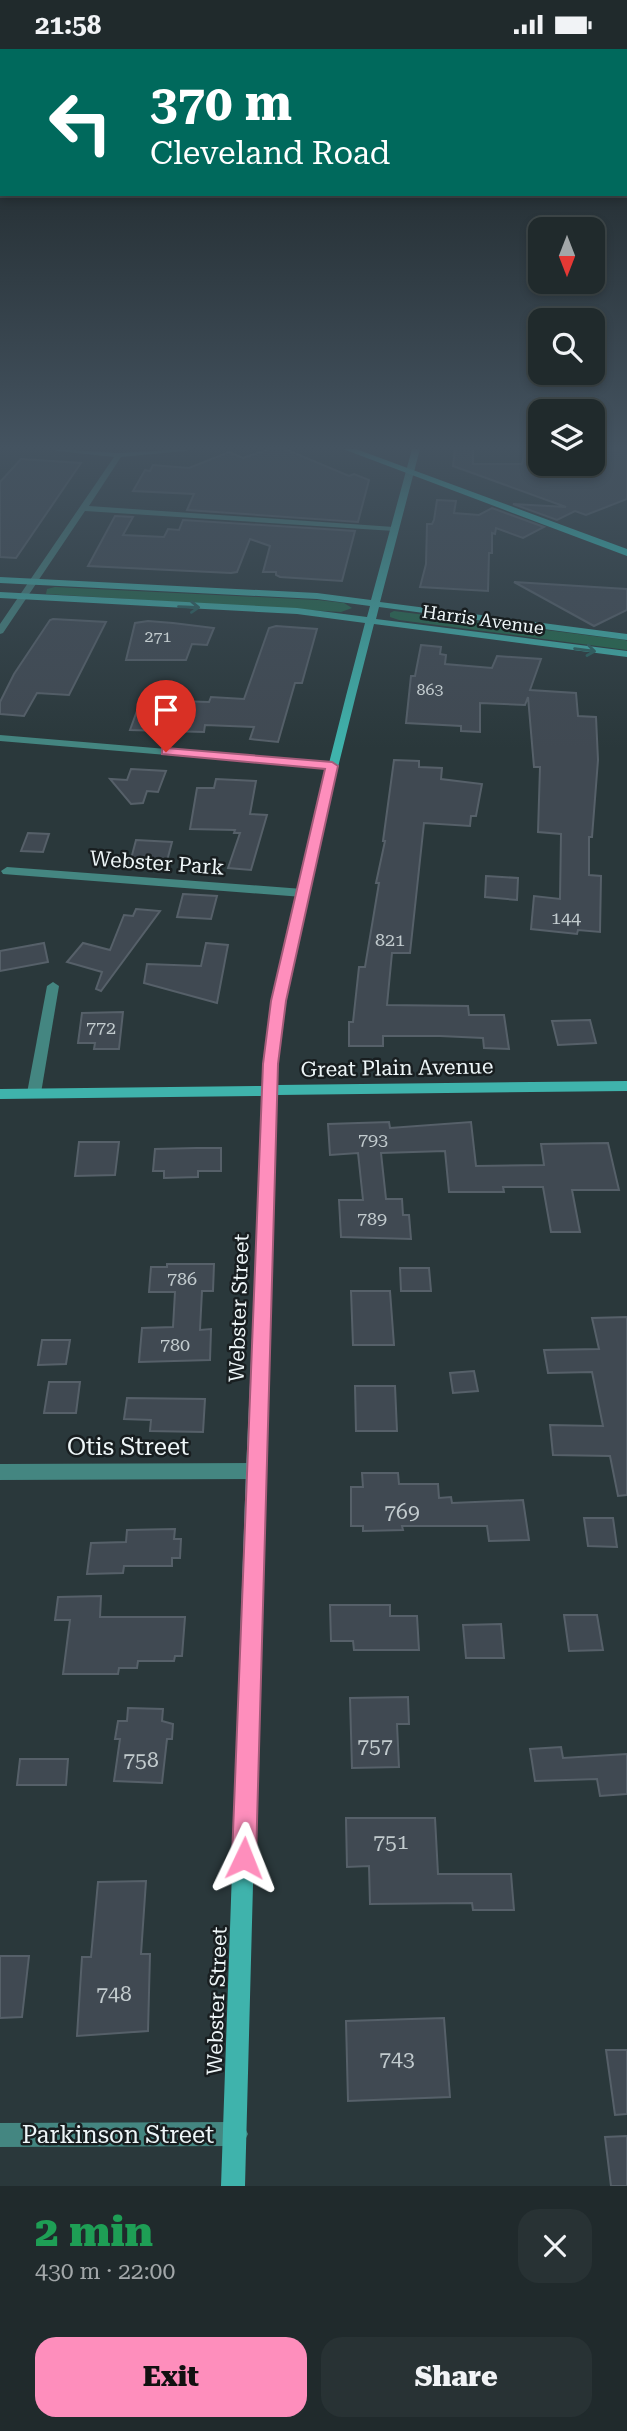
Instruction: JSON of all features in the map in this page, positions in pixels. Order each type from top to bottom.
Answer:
[{"type":"street","points":[[0,631],[55,549]]},
{"type":"street","name":"Webster Street","points":[[233,2186],[269,1090],[279,1001],[332,766],[389,549]]},
{"type":"street","name":"Harris Avenue","points":[[0,580],[295,595],[627,637]]},
{"type":"street","name":"Harris Avenue","points":[[0,595],[273,610],[370,619],[627,655]]},
{"type":"street","points":[[0,738],[332,766]]},
{"type":"street","name":"Webster Park","points":[[7,870],[303,893]]},
{"type":"street","points":[[34,1093],[52,986]]},
{"type":"street","name":"Great Plain Avenue","points":[[0,1094],[627,1086]]},
{"type":"street","name":"Otis Street","points":[[0,1472],[255,1471]]},
{"type":"street","name":"Parkinson Street","points":[[0,2135],[236,2134]]},
{"type":"green space","points":[[55,587],[318,600],[344,603],[352,608],[341,612],[46,594],[47,589]]},
{"type":"green space","points":[[394,611],[625,640],[627,650],[399,620],[390,617],[390,613]]},
{"type":"building","points":[[0,549],[22,549],[16,558],[0,557]]},
{"type":"building","points":[[97,549],[246,549],[237,572],[231,573],[88,566]]},
{"type":"building","points":[[269,549],[350,549],[342,581],[280,577],[276,572],[263,572]]},
{"type":"building","points":[[426,549],[492,549],[492,553],[489,553],[488,591],[420,587],[426,564]]},
{"type":"building","points":[[514,582],[627,589],[627,610],[594,626]]},
{"type":"building","points":[[53,619],[106,622],[69,695],[37,693],[24,716],[0,714],[0,702],[14,674]]},
{"type":"building","points":[[148,621],[214,628],[207,645],[192,644],[186,660],[126,660],[135,623]]},
{"type":"building","points":[[276,626],[317,629],[302,683],[295,683],[278,742],[250,739],[254,727],[205,725],[204,732],[130,730],[141,700],[209,702],[211,697],[244,699],[269,628]]},
{"type":"building","points":[[421,645],[441,647],[440,654],[446,655],[445,664],[492,668],[497,656],[541,659],[530,690],[576,693],[578,716],[596,717],[598,760],[592,837],[589,837],[589,875],[601,876],[600,932],[578,930],[577,934],[531,929],[534,896],[560,899],[561,834],[538,832],[540,767],[534,767],[528,697],[525,705],[480,703],[480,732],[461,731],[461,726],[406,723],[411,676],[415,676]]},
{"type":"building","points":[[394,760],[419,761],[419,767],[442,768],[441,779],[482,784],[476,816],[471,816],[470,826],[424,823],[410,953],[392,953],[387,1005],[468,1006],[469,1015],[504,1015],[509,1049],[484,1048],[483,1038],[440,1036],[383,1036],[383,1046],[349,1046],[349,1022],[353,1022],[359,967],[365,967],[379,883],[376,883],[385,841]]},
{"type":"building","points":[[131,769],[166,771],[158,792],[147,791],[143,803],[131,804],[110,779],[127,780]]},
{"type":"building","points":[[216,779],[256,781],[250,814],[267,815],[251,870],[228,868],[240,833],[234,833],[235,830],[190,829],[197,788],[214,788]]},
{"type":"building","points":[[28,833],[49,834],[43,852],[21,851]]},
{"type":"building","points":[[136,840],[172,842],[167,861],[131,859]]},
{"type":"building","points":[[486,876],[518,878],[517,900],[485,897]]},
{"type":"building","points":[[183,894],[217,896],[211,919],[177,917]]},
{"type":"building","points":[[136,909],[160,911],[101,991],[96,989],[102,972],[67,962],[83,943],[110,950],[124,915],[133,916]]},
{"type":"building","points":[[44,943],[48,962],[0,971],[0,951]]},
{"type":"building","points":[[206,943],[228,945],[217,1003],[144,983],[147,964],[201,966]]},
{"type":"building","points":[[123,1012],[119,1049],[94,1049],[95,1043],[78,1043],[82,1013]]},
{"type":"building","points":[[590,1020],[596,1043],[558,1045],[552,1021]]},
{"type":"building","points":[[389,1122],[390,1128],[471,1122],[476,1166],[544,1165],[541,1144],[608,1143],[619,1190],[572,1190],[580,1232],[551,1232],[543,1187],[503,1187],[504,1192],[449,1192],[445,1151],[381,1153],[386,1199],[402,1199],[403,1215],[409,1215],[411,1239],[341,1237],[339,1200],[363,1200],[358,1153],[330,1155],[328,1124]]},
{"type":"building","points":[[79,1142],[119,1142],[115,1175],[75,1176]]},
{"type":"building","points":[[221,1148],[221,1171],[198,1171],[198,1177],[164,1178],[164,1171],[153,1171],[155,1149]]},
{"type":"building","points":[[167,1264],[214,1264],[213,1291],[202,1291],[200,1330],[211,1329],[210,1360],[139,1362],[142,1328],[173,1327],[175,1292],[149,1292],[151,1267],[167,1267]]},
{"type":"building","points":[[400,1268],[429,1268],[431,1291],[401,1291]]},
{"type":"building","points":[[351,1291],[390,1291],[394,1345],[353,1345]]},
{"type":"building","points":[[627,1317],[627,1495],[618,1496],[610,1456],[553,1455],[550,1425],[603,1426],[592,1372],[548,1373],[544,1350],[599,1349],[592,1318]]},
{"type":"building","points":[[42,1340],[70,1340],[66,1364],[38,1365]]},
{"type":"building","points":[[474,1371],[478,1391],[453,1393],[450,1373]]},
{"type":"building","points":[[49,1382],[80,1382],[76,1413],[44,1413]]},
{"type":"building","points":[[355,1386],[395,1386],[397,1431],[356,1431]]},
{"type":"building","points":[[127,1398],[205,1399],[203,1432],[150,1431],[151,1420],[124,1419]]},
{"type":"building","points":[[362,1473],[398,1473],[399,1484],[438,1484],[439,1498],[451,1497],[452,1503],[523,1500],[529,1540],[489,1541],[487,1526],[402,1526],[403,1530],[363,1531],[363,1526],[351,1526],[351,1487],[363,1487]]},
{"type":"building","points":[[584,1518],[613,1518],[617,1547],[588,1546]]},
{"type":"building","points":[[175,1529],[174,1539],[181,1539],[180,1558],[172,1558],[172,1566],[124,1566],[123,1573],[87,1574],[91,1543],[126,1542],[127,1530]]},
{"type":"building","points":[[101,1596],[100,1617],[185,1617],[182,1656],[175,1656],[174,1661],[138,1661],[137,1668],[119,1668],[118,1674],[63,1674],[70,1620],[55,1620],[58,1597]]},
{"type":"building","points":[[330,1605],[390,1605],[390,1616],[417,1616],[419,1650],[354,1650],[353,1641],[331,1641]]},
{"type":"building","points":[[564,1615],[597,1615],[603,1650],[569,1651]]},
{"type":"building","points":[[501,1624],[504,1658],[466,1658],[463,1625]]},
{"type":"building","points":[[408,1697],[409,1724],[397,1724],[399,1767],[352,1768],[350,1698]]},
{"type":"building","points":[[128,1708],[163,1709],[162,1721],[173,1724],[172,1739],[167,1739],[162,1783],[114,1781],[120,1739],[115,1739],[118,1721],[127,1721]]},
{"type":"building","points":[[561,1747],[563,1758],[627,1754],[627,1794],[600,1796],[597,1779],[535,1781],[530,1749]]},
{"type":"building","points":[[20,1759],[68,1759],[66,1785],[17,1785]]},
{"type":"building","points":[[346,1818],[435,1818],[438,1874],[511,1874],[514,1910],[473,1910],[472,1903],[370,1904],[369,1866],[347,1867]]},
{"type":"building","points":[[146,1881],[141,1954],[150,1954],[148,2031],[77,2036],[82,1957],[91,1957],[98,1882]]},
{"type":"building","points":[[0,1956],[29,1956],[22,2017],[0,2018]]},
{"type":"building","points":[[444,2018],[450,2097],[348,2101],[346,2021]]},
{"type":"building","points":[[606,2050],[627,2050],[627,2114],[615,2115]]},
{"type":"building","points":[[627,2136],[627,2186],[611,2186],[605,2137]]},
{"type":"route","points":[[166,752],[332,766],[279,1001],[271,1064],[255,1471],[244,1858]]}]
